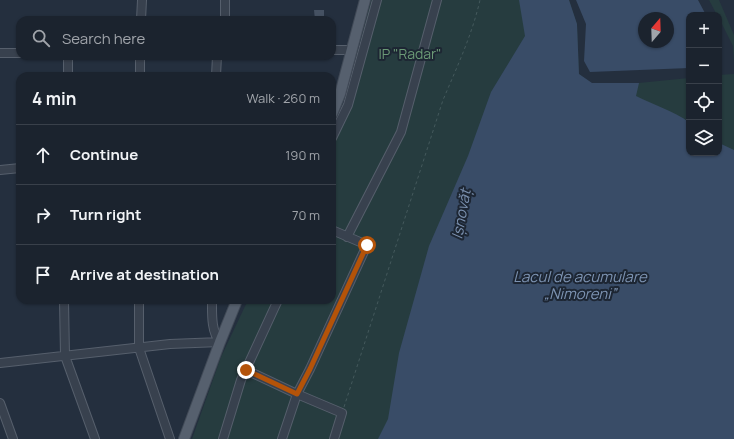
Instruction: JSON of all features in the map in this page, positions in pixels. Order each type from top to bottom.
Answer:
[{"type":"main road","points":[[336,104],[365,0]]},
{"type":"main road","points":[[184,439],[235,304]]},
{"type":"street","points":[[141,16],[142,0]]},
{"type":"street","points":[[225,0],[225,16]]},
{"type":"street","points":[[336,130],[348,105],[377,0]]},
{"type":"street","points":[[347,237],[401,132],[437,0]]},
{"type":"street","points":[[336,50],[352,50]]},
{"type":"street","points":[[0,53],[16,53]]},
{"type":"street","points":[[68,60],[68,72]]},
{"type":"street","points":[[140,60],[140,72]]},
{"type":"street","points":[[216,72],[217,60]]},
{"type":"street","points":[[0,170],[16,168]]},
{"type":"street","points":[[282,439],[297,394],[367,245],[336,232]]},
{"type":"street","points":[[64,304],[65,356],[95,439]]},
{"type":"street","points":[[139,304],[139,348],[170,439]]},
{"type":"street","points":[[212,304],[214,330],[216,337],[220,342]]},
{"type":"street","points":[[223,439],[241,380],[276,304]]},
{"type":"street","points":[[0,363],[170,344],[220,342]]},
{"type":"street","points":[[246,370],[342,413],[334,439]]},
{"type":"street","points":[[0,403],[13,439]]},
{"type":"path","points":[[342,413],[443,100],[464,52],[480,0]]},
{"type":"green space","name":"IP \"Radar\"","points":[[371,0],[569,0],[577,24],[579,74],[591,83],[639,83],[686,78],[686,156],[722,156],[722,75],[734,74],[734,321],[385,439],[192,439],[221,357],[246,304],[336,304],[336,121],[345,102]]},
{"type":"green space","points":[[709,0],[719,0],[734,35],[734,61],[733,46],[722,24],[722,12],[715,12]]},
{"type":"water","name":"Lacul de acumulare „Nimoreni”","points":[[519,0],[569,0],[577,24],[579,74],[592,83],[639,83],[636,96],[686,120],[686,156],[722,156],[722,144],[734,150],[734,439],[378,439],[388,419],[399,353],[429,246],[468,156],[491,92],[525,36]]},
{"type":"water","points":[[576,0],[698,0],[704,12],[686,12],[686,68],[590,72],[584,61],[586,24]]},
{"type":"building","points":[[314,10],[324,10],[324,16],[315,16]]},
{"type":"route","points":[[246,370],[297,394],[367,245]]},
{"type":"water label","name":"Ișnovăț","points":[[461,214]]}]
